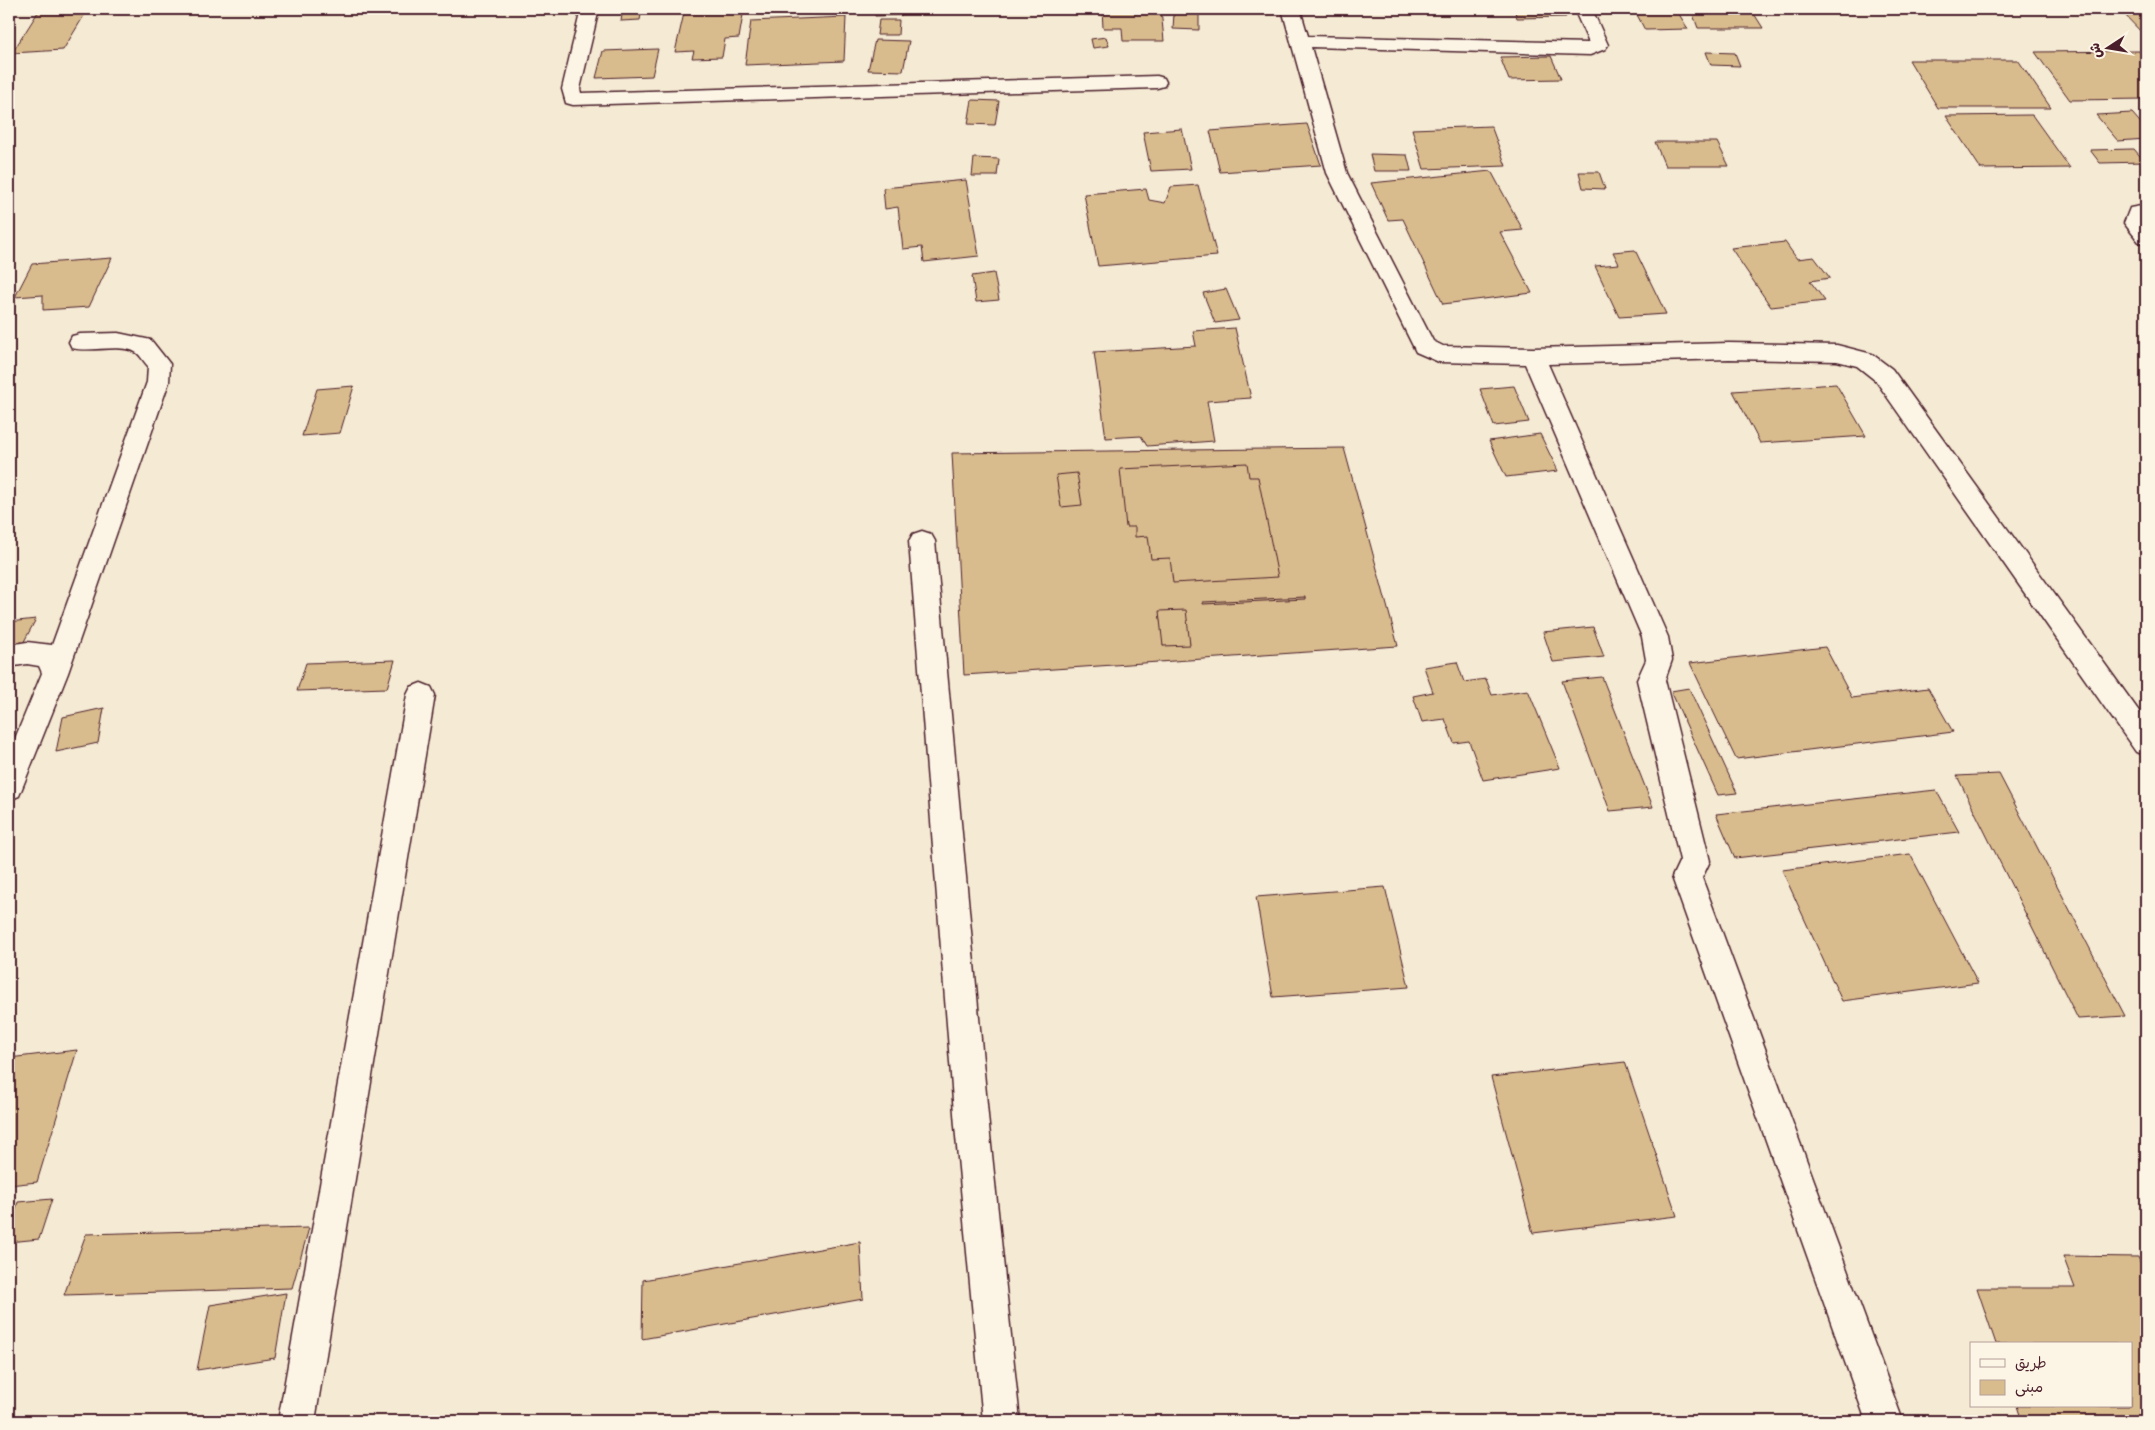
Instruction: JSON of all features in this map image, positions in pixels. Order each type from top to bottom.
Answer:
[{"type":"street","points":[[590,9],[571,89],[573,99],[1157,82]]},
{"type":"street","points":[[1291,9],[1337,173],[1424,346],[1439,354],[1533,356],[1729,351],[1837,353],[1864,360],[1884,375],[2146,743]]},
{"type":"street","points":[[1301,42],[1590,49],[1599,45],[1583,9]]},
{"type":"street","points":[[2146,212],[2137,213],[2134,223],[2146,236]]},
{"type":"street","points":[[9,787],[55,673],[158,382],[159,364],[143,346],[118,341],[80,342]]},
{"type":"street","points":[[1533,356],[1655,638],[1659,660],[1651,680],[1695,862],[1687,877],[1886,1421]]},
{"type":"street","points":[[922,541],[972,1126],[1002,1421]]},
{"type":"street","points":[[9,656],[27,653],[50,656],[55,673]]},
{"type":"street","points":[[296,1421],[421,695]]},
{"type":"building","points":[[40,9],[88,9],[63,50],[12,53]]},
{"type":"building","points":[[623,9],[642,9],[640,20],[621,21]]},
{"type":"building","points":[[685,9],[744,9],[739,38],[725,39],[722,57],[692,58],[694,51],[675,52]]},
{"type":"building","points":[[815,9],[852,9],[851,13],[814,14]]},
{"type":"building","points":[[875,9],[902,9],[902,15],[875,16]]},
{"type":"building","points":[[1102,9],[1161,9],[1164,41],[1123,41],[1122,28],[1103,28]]},
{"type":"building","points":[[1514,9],[1563,9],[1566,17],[1517,18]]},
{"type":"building","points":[[1634,9],[1676,9],[1688,29],[1645,30]]},
{"type":"building","points":[[1691,9],[1751,9],[1763,28],[1698,28]]},
{"type":"building","points":[[2146,11],[2146,37],[2122,12]]},
{"type":"building","points":[[1174,13],[1199,14],[1199,30],[1173,29]]},
{"type":"building","points":[[846,17],[844,61],[745,65],[751,21]]},
{"type":"building","points":[[879,20],[899,20],[898,35],[877,35]]},
{"type":"building","points":[[1106,37],[1109,46],[1093,48],[1091,39]]},
{"type":"building","points":[[875,40],[909,41],[903,71],[868,70]]},
{"type":"building","points":[[658,49],[652,76],[596,78],[603,51]]},
{"type":"building","points":[[2139,51],[2146,60],[2146,99],[2070,100],[2035,52]]},
{"type":"building","points":[[1706,52],[1735,53],[1740,66],[1711,65]]},
{"type":"building","points":[[1551,56],[1561,79],[1509,80],[1500,57]]},
{"type":"building","points":[[1909,60],[2018,60],[2051,108],[1938,108]]},
{"type":"building","points":[[972,100],[999,101],[995,125],[968,124]]},
{"type":"building","points":[[2132,113],[2146,129],[2146,139],[2118,141],[2096,115]]},
{"type":"building","points":[[2032,115],[2070,168],[1981,169],[1946,116]]},
{"type":"building","points":[[1307,124],[1321,165],[1220,172],[1210,131]]},
{"type":"building","points":[[1491,126],[1506,166],[1424,169],[1412,129]]},
{"type":"building","points":[[1182,129],[1191,169],[1151,171],[1143,132]]},
{"type":"building","points":[[1655,142],[1717,142],[1729,166],[1665,166]]},
{"type":"building","points":[[2134,149],[2145,162],[2100,163],[2090,150]]},
{"type":"building","points":[[1370,154],[1407,155],[1411,171],[1374,171]]},
{"type":"building","points":[[974,158],[999,159],[997,176],[972,176]]},
{"type":"building","points":[[1491,171],[1523,230],[1500,232],[1532,293],[1443,304],[1403,219],[1388,220],[1371,183]]},
{"type":"building","points":[[1579,172],[1599,172],[1605,189],[1583,188]]},
{"type":"building","points":[[966,180],[979,256],[924,262],[922,247],[903,249],[898,207],[885,209],[883,188]]},
{"type":"building","points":[[1198,185],[1217,256],[1098,266],[1084,194],[1146,189],[1149,200],[1165,203],[1171,187]]},
{"type":"building","points":[[1785,242],[1797,259],[1814,257],[1830,278],[1810,281],[1825,301],[1771,307],[1731,248]]},
{"type":"building","points":[[1635,250],[1666,314],[1619,317],[1595,266],[1619,264],[1613,252]]},
{"type":"building","points":[[112,258],[89,307],[43,310],[43,295],[15,297],[32,264]]},
{"type":"building","points":[[994,273],[999,300],[976,302],[972,276]]},
{"type":"building","points":[[1226,289],[1239,320],[1215,323],[1203,293]]},
{"type":"building","points":[[1235,328],[1251,398],[1207,401],[1214,441],[1147,446],[1141,436],[1106,438],[1094,352],[1196,346],[1193,331]]},
{"type":"building","points":[[1836,384],[1866,436],[1760,443],[1733,391]]},
{"type":"building","points":[[354,386],[340,433],[302,436],[317,389]]},
{"type":"building","points":[[1514,386],[1529,422],[1494,426],[1480,389]]},
{"type":"building","points":[[1540,434],[1558,471],[1506,477],[1489,441]]},
{"type":"building","points":[[1344,448],[1398,646],[964,675],[952,453]]},
{"type":"building","points":[[1247,463],[1249,477],[1258,477],[1278,577],[1173,583],[1170,558],[1151,559],[1148,536],[1135,537],[1135,527],[1126,527],[1120,469]]},
{"type":"building","points":[[1077,473],[1082,505],[1061,507],[1056,475]]},
{"type":"building","points":[[1305,597],[1305,599],[1203,604],[1203,602]]},
{"type":"building","points":[[1186,610],[1190,645],[1163,646],[1159,611]]},
{"type":"building","points":[[36,619],[12,664],[9,665],[9,622]]},
{"type":"building","points":[[1593,627],[1604,657],[1553,662],[1543,632]]},
{"type":"building","points":[[1825,647],[1852,698],[1928,688],[1953,732],[1736,759],[1690,663]]},
{"type":"building","points":[[395,660],[387,688],[297,691],[306,663]]},
{"type":"building","points":[[1457,662],[1464,682],[1486,679],[1492,695],[1528,690],[1560,768],[1483,780],[1469,741],[1454,743],[1445,719],[1422,722],[1413,696],[1433,692],[1424,667]]},
{"type":"building","points":[[1602,677],[1653,807],[1610,811],[1562,681]]},
{"type":"building","points":[[1689,688],[1737,793],[1718,795],[1671,691]]},
{"type":"building","points":[[104,708],[98,743],[56,752],[63,717]]},
{"type":"building","points":[[1999,774],[2125,1016],[2078,1019],[1957,776]]},
{"type":"building","points":[[1936,790],[1959,832],[1735,858],[1716,814]]},
{"type":"building","points":[[1910,854],[1978,983],[1842,1001],[1782,870]]},
{"type":"building","points":[[1385,887],[1409,987],[1273,997],[1256,897]]},
{"type":"building","points":[[77,1050],[37,1182],[9,1185],[9,1058]]},
{"type":"building","points":[[1625,1062],[1677,1216],[1533,1233],[1491,1077]]},
{"type":"building","points":[[52,1199],[39,1239],[9,1242],[9,1231],[18,1202]]},
{"type":"building","points":[[309,1228],[292,1288],[64,1295],[86,1234]]},
{"type":"building","points":[[860,1242],[863,1299],[642,1339],[643,1280]]},
{"type":"building","points":[[2063,1256],[2138,1257],[2146,1276],[2146,1421],[2022,1421],[2018,1408],[2132,1408],[2132,1342],[1995,1342],[1977,1288],[2075,1288]]},
{"type":"building","points":[[286,1293],[275,1358],[197,1370],[210,1305]]}]
